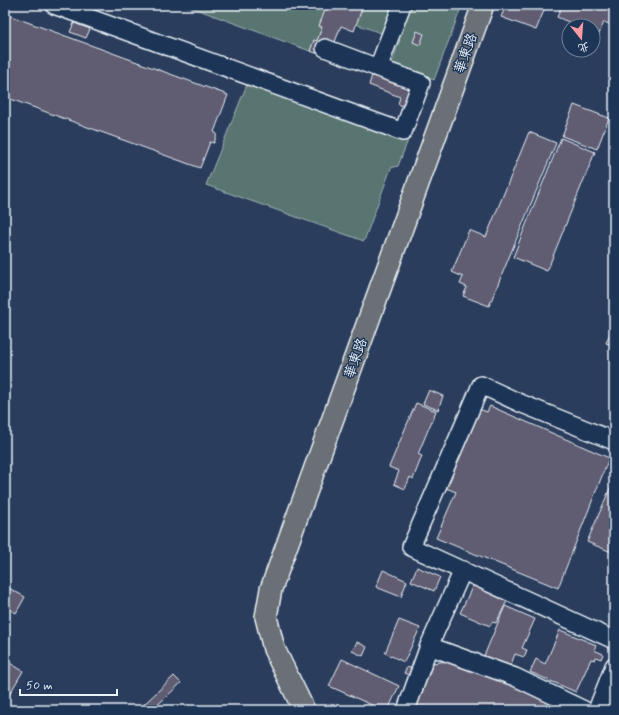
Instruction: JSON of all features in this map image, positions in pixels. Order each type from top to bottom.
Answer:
[{"type":"main road","name":"華東路","points":[[304,710],[274,649],[266,617],[271,589],[483,5]]},
{"type":"street","points":[[54,5],[403,132],[421,83],[326,48]]},
{"type":"street","points":[[378,68],[402,5]]},
{"type":"street","points":[[614,440],[520,403],[481,385],[411,547],[614,640]]},
{"type":"street","points":[[406,710],[429,646],[464,570]]},
{"type":"street","points":[[429,646],[515,677],[584,710]]},
{"type":"street","points":[[597,710],[614,666]]},
{"type":"green space","points":[[185,5],[327,5],[319,26],[322,27],[317,41],[314,40],[310,51]]},
{"type":"green space","points":[[361,5],[462,5],[434,80],[391,65],[400,40],[356,24],[362,8],[360,7]]},
{"type":"green space","points":[[248,82],[408,140],[398,166],[391,168],[364,241],[206,185]]},
{"type":"building","points":[[327,5],[361,5],[360,7],[362,8],[354,31],[341,26],[333,47],[337,60],[310,51],[314,40],[317,41],[322,27],[319,26]]},
{"type":"building","points":[[506,5],[537,5],[545,8],[536,30],[501,17]]},
{"type":"building","points":[[562,5],[614,5],[614,21],[612,25],[604,22],[601,29],[601,18],[561,19],[557,17]]},
{"type":"building","points":[[5,14],[228,95],[214,132],[217,134],[214,143],[210,142],[200,168],[5,97]]},
{"type":"building","points":[[74,23],[90,29],[86,38],[70,32]]},
{"type":"building","points":[[417,31],[424,34],[420,45],[413,42]]},
{"type":"building","points":[[373,72],[415,88],[408,108],[398,104],[400,97],[369,85]]},
{"type":"building","points":[[574,105],[609,118],[597,149],[562,136]]},
{"type":"building","points":[[529,132],[556,143],[489,306],[463,296],[467,287],[460,284],[463,277],[452,272],[469,230],[486,237]]},
{"type":"building","points":[[561,138],[595,152],[547,271],[513,257]]},
{"type":"building","points":[[614,323],[614,346],[606,343]]},
{"type":"building","points":[[429,390],[443,396],[438,410],[423,404]]},
{"type":"building","points":[[416,403],[436,411],[418,454],[422,456],[413,479],[410,477],[405,489],[394,484],[399,471],[389,467]]},
{"type":"building","points":[[490,406],[609,458],[558,588],[436,538],[456,492],[446,488],[479,409],[487,412]]},
{"type":"building","points":[[614,479],[614,553],[587,542]]},
{"type":"building","points":[[417,567],[440,577],[434,591],[411,581]]},
{"type":"building","points":[[383,570],[407,581],[401,597],[376,587]]},
{"type":"building","points":[[473,585],[507,601],[496,623],[492,622],[490,626],[460,613]]},
{"type":"building","points":[[5,586],[25,597],[16,613],[5,607]]},
{"type":"building","points":[[505,606],[535,619],[522,648],[527,650],[524,657],[515,654],[510,667],[484,656]]},
{"type":"building","points":[[399,620],[420,628],[404,662],[385,653]]},
{"type":"building","points":[[560,630],[596,645],[594,650],[603,654],[601,659],[596,657],[595,660],[591,659],[576,692],[530,672],[536,659],[545,664]]},
{"type":"building","points":[[357,642],[367,647],[363,656],[352,651]]},
{"type":"building","points":[[342,659],[399,686],[388,710],[383,710],[329,686]]},
{"type":"building","points":[[5,660],[23,671],[9,695],[5,692]]},
{"type":"building","points":[[455,660],[572,710],[414,710],[433,663]]},
{"type":"building","points":[[407,667],[418,671],[416,678],[404,673]]},
{"type":"building","points":[[174,676],[181,683],[152,710],[139,709]]}]
